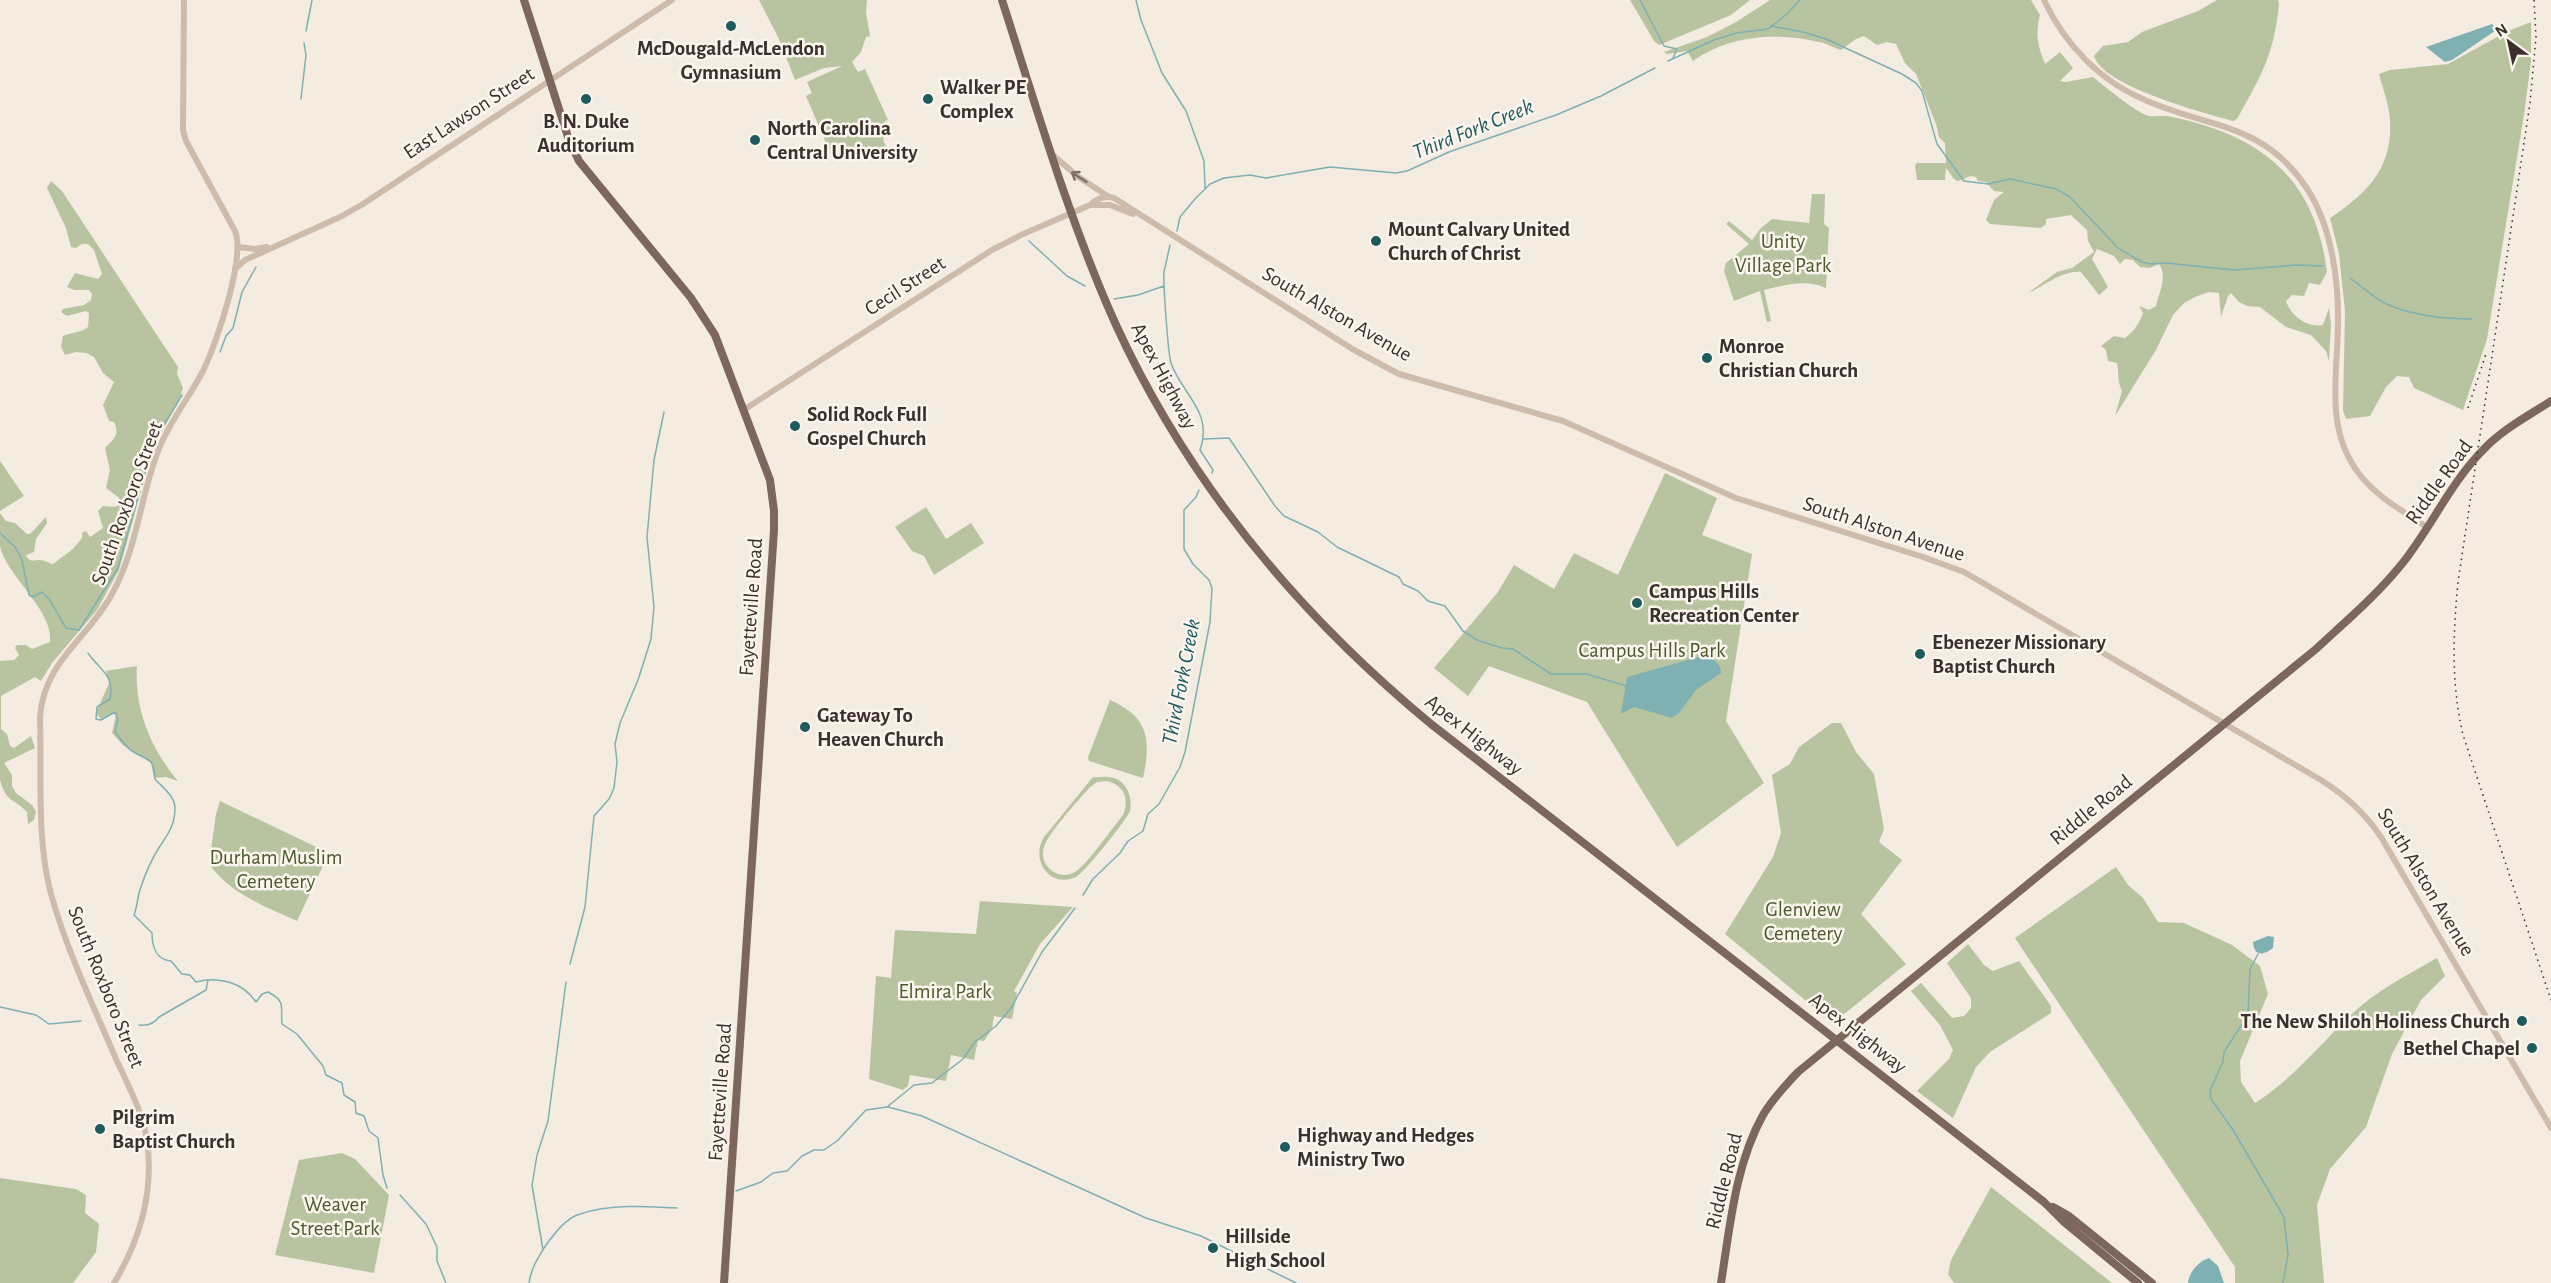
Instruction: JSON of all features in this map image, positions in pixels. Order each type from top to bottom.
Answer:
[{"type":"main road","name":"Fayetteville Road","points":[[524,0],[567,138],[579,161],[704,314],[720,346],[770,480],[774,517],[724,1283]]},
{"type":"main road","points":[[1002,0],[1052,154]]},
{"type":"main road","name":"Apex Highway","points":[[1052,154],[1096,280],[1121,336],[1169,426],[1232,518],[1309,612],[1358,660],[1431,724],[2044,1202],[2064,1222],[2138,1283]]},
{"type":"main road","name":"Riddle Road","points":[[1720,1283],[1738,1184],[1757,1127],[1779,1093],[1804,1066],[2307,657],[2360,609],[2402,564],[2458,481],[2485,447],[2551,401]]},
{"type":"main road","name":"Apex Highway","points":[[2044,1202],[2069,1216],[2152,1283]]},
{"type":"street","name":"South Roxboro Street","points":[[114,1283],[134,1243],[143,1213],[148,1187],[147,1140],[139,1110],[69,948],[51,893],[43,856],[40,707],[43,692],[54,669],[100,614],[124,570],[159,449],[170,425],[207,362],[227,303],[235,270],[239,249],[235,231],[184,135],[184,0]]},
{"type":"street","name":"East Lawson Street","points":[[235,270],[245,260],[256,254],[351,211],[672,0]]},
{"type":"street","points":[[2044,0],[2056,23],[2075,50],[2118,87],[2153,104],[2224,126],[2251,137],[2277,154],[2301,180],[2323,221],[2334,274],[2338,327],[2334,404],[2341,441],[2353,466],[2370,487],[2428,528]]},
{"type":"street","points":[[1052,154],[1077,176],[1138,215]]},
{"type":"street","name":"Cecil Street","points":[[745,410],[992,250],[1072,214],[1096,200],[1110,197]]},
{"type":"street","points":[[1090,205],[1110,205],[1138,215]]},
{"type":"street","name":"South Alston Avenue","points":[[1138,215],[1380,365],[1421,381],[1563,421],[1737,498],[1950,567],[1993,588],[2337,790],[2368,818],[2408,882],[2551,1128]]},
{"type":"street","name":"East Lawson Street","points":[[239,249],[256,249],[279,243]]},
{"type":"street","points":[[239,249],[256,254]]},
{"type":"green space","points":[[759,0],[867,0],[866,12],[870,36],[866,37],[861,52],[852,62],[858,72],[865,69],[888,120],[884,122],[887,129],[883,140],[886,146],[855,160],[843,144],[829,150],[806,96],[812,93],[807,82],[842,66],[824,68],[795,80],[779,39]]},
{"type":"green space","points":[[1630,0],[1750,0],[1731,15],[1659,45],[1654,41]]},
{"type":"green space","points":[[1770,0],[2031,0],[2040,15],[2038,40],[2045,64],[2060,52],[2073,68],[2060,81],[2093,77],[2144,114],[2172,117],[2204,125],[2232,136],[2279,166],[2296,187],[2310,211],[2321,239],[2327,272],[2320,285],[2309,283],[2304,296],[2292,295],[2286,301],[2300,320],[2311,325],[2323,325],[2329,308],[2331,324],[2329,361],[2326,351],[2311,335],[2286,327],[2260,307],[2247,306],[2239,302],[2231,293],[2221,317],[2219,293],[2209,292],[2184,303],[2173,315],[2156,350],[2115,416],[2122,391],[2117,363],[2108,361],[2106,350],[2101,346],[2114,336],[2125,338],[2131,333],[2143,313],[2139,306],[2149,310],[2156,306],[2163,279],[2159,264],[2150,268],[2140,267],[2133,260],[2125,259],[2120,264],[2114,256],[2097,249],[2092,259],[2108,287],[2099,295],[2081,272],[2067,273],[2028,293],[2057,272],[2072,268],[2094,252],[2088,241],[2087,230],[2071,215],[2046,219],[2046,224],[2041,228],[1990,224],[1986,220],[1994,200],[2004,192],[1994,191],[1986,182],[1978,181],[1976,177],[1971,176],[1958,181],[1946,168],[1945,180],[1917,180],[1915,166],[1917,163],[1946,163],[1945,143],[1939,137],[1916,74],[1905,63],[1896,44],[1887,42],[1877,45],[1864,36],[1841,50],[1803,39],[1770,37],[1738,41],[1707,52],[1693,61],[1687,51],[1667,54],[1664,52],[1707,37]]},
{"type":"green space","points":[[2217,0],[2278,0],[2279,4],[2274,37],[2265,64],[2237,119],[2233,121],[2178,105],[2134,88],[2101,67],[2094,56],[2103,46],[2128,42],[2142,32],[2198,11]]},
{"type":"green space","points":[[2531,22],[2531,61],[2524,115],[2487,339],[2463,410],[2414,388],[2409,377],[2397,376],[2386,387],[2370,416],[2346,419],[2343,410],[2345,311],[2339,254],[2330,218],[2366,189],[2382,166],[2387,152],[2390,120],[2379,74],[2390,70],[2448,64],[2508,31]]},
{"type":"green space","points":[[51,181],[62,191],[178,367],[177,374],[183,388],[179,401],[154,445],[119,570],[97,610],[52,663],[41,681],[35,677],[1,696],[1,729],[7,734],[10,746],[14,748],[31,736],[35,748],[4,763],[12,775],[12,786],[16,793],[32,805],[36,812],[34,820],[28,824],[27,812],[8,797],[0,780],[0,661],[14,660],[19,655],[15,648],[17,645],[26,645],[32,649],[50,642],[49,630],[38,605],[4,557],[0,546],[0,513],[6,521],[15,523],[27,534],[30,534],[46,517],[47,523],[36,539],[34,552],[26,555],[30,560],[42,560],[53,564],[73,549],[82,538],[82,533],[86,531],[90,537],[103,528],[98,511],[103,506],[115,507],[121,503],[118,497],[106,488],[110,470],[105,448],[113,439],[116,430],[114,422],[109,421],[103,405],[114,382],[103,373],[94,357],[76,352],[65,355],[61,347],[63,336],[88,327],[89,313],[86,311],[67,316],[61,312],[63,309],[84,305],[91,300],[92,294],[89,290],[74,290],[67,287],[75,273],[98,279],[102,274],[94,250],[88,244],[82,244],[76,248],[71,247],[66,228],[47,188]]},
{"type":"green space","name":"Unity Village Park","points":[[1812,194],[1825,194],[1824,224],[1829,228],[1826,288],[1803,283],[1764,290],[1771,321],[1767,322],[1760,291],[1734,301],[1724,271],[1726,263],[1749,244],[1726,224],[1729,221],[1752,240],[1772,219],[1809,223]]},
{"type":"green space","points":[[0,461],[24,496],[0,511]]},
{"type":"green space","name":"Campus Hills Park","points":[[1665,473],[1717,498],[1702,535],[1752,554],[1726,721],[1764,783],[1677,847],[1587,702],[1489,666],[1468,696],[1434,668],[1498,592],[1514,565],[1554,589],[1574,553],[1618,575]]},
{"type":"green space","points":[[926,507],[946,539],[971,523],[984,543],[934,575],[924,556],[912,551],[895,527]]},
{"type":"green space","points":[[137,666],[138,698],[146,728],[160,756],[178,781],[166,777],[154,778],[151,763],[123,745],[112,733],[116,715],[113,713],[101,719],[96,713],[109,683],[106,671]]},
{"type":"green space","points":[[1110,700],[1133,714],[1144,731],[1147,752],[1143,778],[1089,761],[1088,757]]},
{"type":"green space","name":"Glenview Cemetery","points":[[1832,723],[1841,723],[1856,752],[1874,774],[1884,829],[1879,842],[1902,860],[1861,914],[1906,964],[1833,1023],[1725,934],[1773,857],[1781,833],[1772,775],[1790,764],[1799,747]]},
{"type":"green space","points":[[1093,777],[1114,778],[1124,784],[1129,794],[1130,811],[1088,866],[1076,877],[1066,880],[1058,879],[1045,870],[1039,854],[1044,837]],"holes":[[[1097,782],[1117,785],[1124,794],[1126,804],[1123,815],[1093,854],[1075,872],[1062,875],[1051,870],[1043,854],[1051,834],[1089,788]]]},
{"type":"green space","name":"Durham Muslim Cemetery","points":[[220,801],[329,853],[297,921],[237,891],[209,864]]},
{"type":"green space","points":[[2116,867],[2128,885],[2143,898],[2158,922],[2184,923],[2232,945],[2260,966],[2268,994],[2240,1061],[2241,1082],[2255,1103],[2282,1083],[2372,997],[2437,958],[2445,976],[2421,1000],[2392,1054],[2366,1127],[2330,1169],[2317,1205],[2324,1283],[2235,1283],[2235,1267],[2015,938]]},
{"type":"green space","name":"Elmira Park","points":[[980,901],[1073,907],[1040,944],[1014,991],[1017,993],[1012,1019],[994,1016],[992,1029],[984,1041],[978,1040],[974,1060],[951,1055],[946,1081],[910,1075],[908,1086],[903,1090],[869,1079],[876,976],[891,978],[895,930],[976,934]]},
{"type":"green space","points":[[1968,944],[1984,965],[1993,971],[2019,961],[2051,1006],[2051,1013],[1990,1052],[1976,1067],[1953,1118],[1917,1091],[1949,1059],[1953,1050],[1940,1025],[1911,991],[1921,983],[1952,1018],[1964,1016],[1971,1008],[1971,998],[1947,963]]},
{"type":"green space","name":"Weaver Street Park","points":[[342,1153],[355,1159],[389,1195],[374,1273],[275,1255],[299,1160]]},
{"type":"green space","points":[[0,1178],[76,1189],[86,1195],[85,1213],[99,1224],[96,1252],[73,1283],[0,1283]]},
{"type":"green space","points":[[1991,1187],[2112,1283],[1954,1283],[1948,1274],[1951,1260]]},
{"type":"water","points":[[2492,24],[2495,31],[2452,60],[2445,62],[2426,47]]},
{"type":"water","points":[[1702,656],[1715,661],[1721,673],[1696,690],[1679,713],[1672,718],[1634,707],[1621,714],[1627,677]]},
{"type":"water","points":[[2268,936],[2274,937],[2273,948],[2263,953],[2257,952],[2253,942]]},
{"type":"water","points":[[2209,1258],[2218,1266],[2224,1283],[2188,1283],[2195,1268]]},
{"type":"waterway","points":[[306,31],[312,0]]},
{"type":"waterway","points":[[1136,0],[1141,20],[1162,73],[1186,111],[1204,161],[1205,188]]},
{"type":"waterway","points":[[1640,0],[1664,46],[1677,49],[1673,58]]},
{"type":"waterway","name":"Third Fork Creek","points":[[1668,61],[1714,40],[1736,33],[1768,29],[1800,0]]},
{"type":"waterway","points":[[1771,26],[1826,39],[1902,74],[1916,83],[1922,91],[1937,144],[1964,181],[1988,184],[2010,179],[2056,189],[2070,197],[2118,248],[2142,262],[2234,270],[2296,265],[2323,266]]},
{"type":"waterway","points":[[301,99],[306,55],[304,43]]},
{"type":"waterway","name":"Third Fork Creek","points":[[1177,231],[1180,217],[1195,199],[1210,184],[1224,178],[1250,175],[1266,178],[1330,167],[1396,173],[1407,171],[1449,152],[1556,115],[1601,96],[1655,68]]},
{"type":"waterway","points":[[1029,241],[1067,276],[1085,286]]},
{"type":"waterway","name":"Third Fork Creek","points":[[1170,245],[1164,278],[1171,363],[1200,414],[1203,425],[1200,450],[1213,470],[1212,473]]},
{"type":"waterway","points":[[220,352],[226,336],[233,328],[242,292],[256,267]]},
{"type":"waterway","points":[[2350,278],[2381,301],[2402,310],[2437,317],[2472,319]]},
{"type":"waterway","points":[[1114,299],[1138,295],[1164,286]]},
{"type":"waterway","points":[[0,533],[15,547],[22,560],[29,595],[33,597],[42,592],[49,599],[66,628],[79,630],[118,568],[153,443],[182,395]]},
{"type":"waterway","points":[[570,964],[585,907],[594,816],[609,799],[614,788],[617,762],[615,744],[620,723],[638,680],[651,639],[654,607],[647,537],[654,460],[664,412]]},
{"type":"waterway","points":[[1204,439],[1229,438],[1284,516],[1318,532],[1337,547],[1399,577],[1403,584],[1418,591],[1428,601],[1445,606],[1463,631],[1477,640],[1513,649],[1551,674],[1587,674],[1626,686]]},
{"type":"waterway","name":"Third Fork Creek","points":[[1083,895],[1093,879],[1120,853],[1128,841],[1143,831],[1148,814],[1159,804],[1180,767],[1185,752],[1210,622],[1212,588],[1209,580],[1193,564],[1184,549],[1184,510],[1199,490]]},
{"type":"waterway","points":[[88,653],[105,673],[111,691],[110,699],[97,707],[96,719],[101,720],[115,712],[118,720],[115,732],[129,749],[151,762],[155,779],[171,796],[175,808],[172,824],[139,892],[134,915],[152,933],[158,955],[171,961],[182,974],[190,975],[196,982],[221,980],[237,985],[251,995],[256,1002],[262,994],[268,992],[278,999],[281,1005],[282,1024],[297,1034],[323,1066],[326,1075],[342,1083],[344,1095],[355,1102],[356,1113],[364,1116],[369,1131],[378,1138],[387,1188]]},
{"type":"waterway","name":"Third Fork Creek","points":[[736,1191],[761,1182],[773,1173],[787,1171],[802,1156],[814,1150],[824,1150],[837,1141],[866,1110],[887,1107],[914,1085],[932,1083],[963,1059],[975,1042],[996,1026],[1011,1008],[1042,952],[1075,908]]},
{"type":"waterway","points":[[2258,954],[2250,969],[2248,1015],[2224,1052],[2223,1062],[2210,1090],[2211,1099],[2233,1130],[2284,1217],[2288,1255],[2283,1283]]},
{"type":"waterway","points":[[139,1025],[153,1023],[159,1017],[206,990],[208,980]]},
{"type":"waterway","points":[[543,1250],[532,1185],[537,1155],[548,1121],[566,982]]},
{"type":"waterway","points":[[0,1007],[36,1015],[49,1024],[81,1021]]},
{"type":"waterway","points":[[888,1107],[922,1116],[1146,1218],[1201,1236],[1296,1283]]},
{"type":"waterway","points":[[400,1195],[426,1224],[437,1247],[437,1261],[446,1283]]},
{"type":"waterway","name":"Third Fork Creek","points":[[529,1283],[533,1268],[546,1245],[561,1227],[575,1216],[616,1207],[677,1208]]},
{"type":"railway","points":[[2534,0],[2536,37],[2530,103],[2458,582],[2454,659],[2456,696],[2463,735],[2551,1000]]},
{"type":"railway","points":[[2468,408],[2487,351]]},
{"type":"place","name":"McDougald-McLendon Gymnasium","points":[[731,26]]},
{"type":"place","name":"B. N. Duke Auditorium","points":[[586,99]]},
{"type":"place","name":"Walker PE Complex","points":[[928,99]]},
{"type":"place","name":"North Carolina Central University","points":[[755,140]]},
{"type":"place","name":"Mount Calvary United Church of Christ","points":[[1376,241]]},
{"type":"place","name":"Monroe Christian Church","points":[[1707,358]]},
{"type":"place","name":"Solid Rock Full Gospel Church","points":[[795,426]]},
{"type":"place","name":"Campus Hills Recreation Center","points":[[1637,603]]},
{"type":"place","name":"Ebenezer Missionary Baptist Church","points":[[1920,654]]},
{"type":"place","name":"Gateway To Heaven Church","points":[[805,727]]},
{"type":"place","name":"The New Shiloh Holiness Church","points":[[2522,1021]]},
{"type":"place","name":"Bethel Chapel","points":[[2532,1048]]},
{"type":"place","name":"Pilgrim Baptist Church","points":[[100,1129]]},
{"type":"place","name":"Highway and Hedges Ministry Two","points":[[1285,1147]]},
{"type":"place","name":"Hillside High School","points":[[1213,1248]]}]
